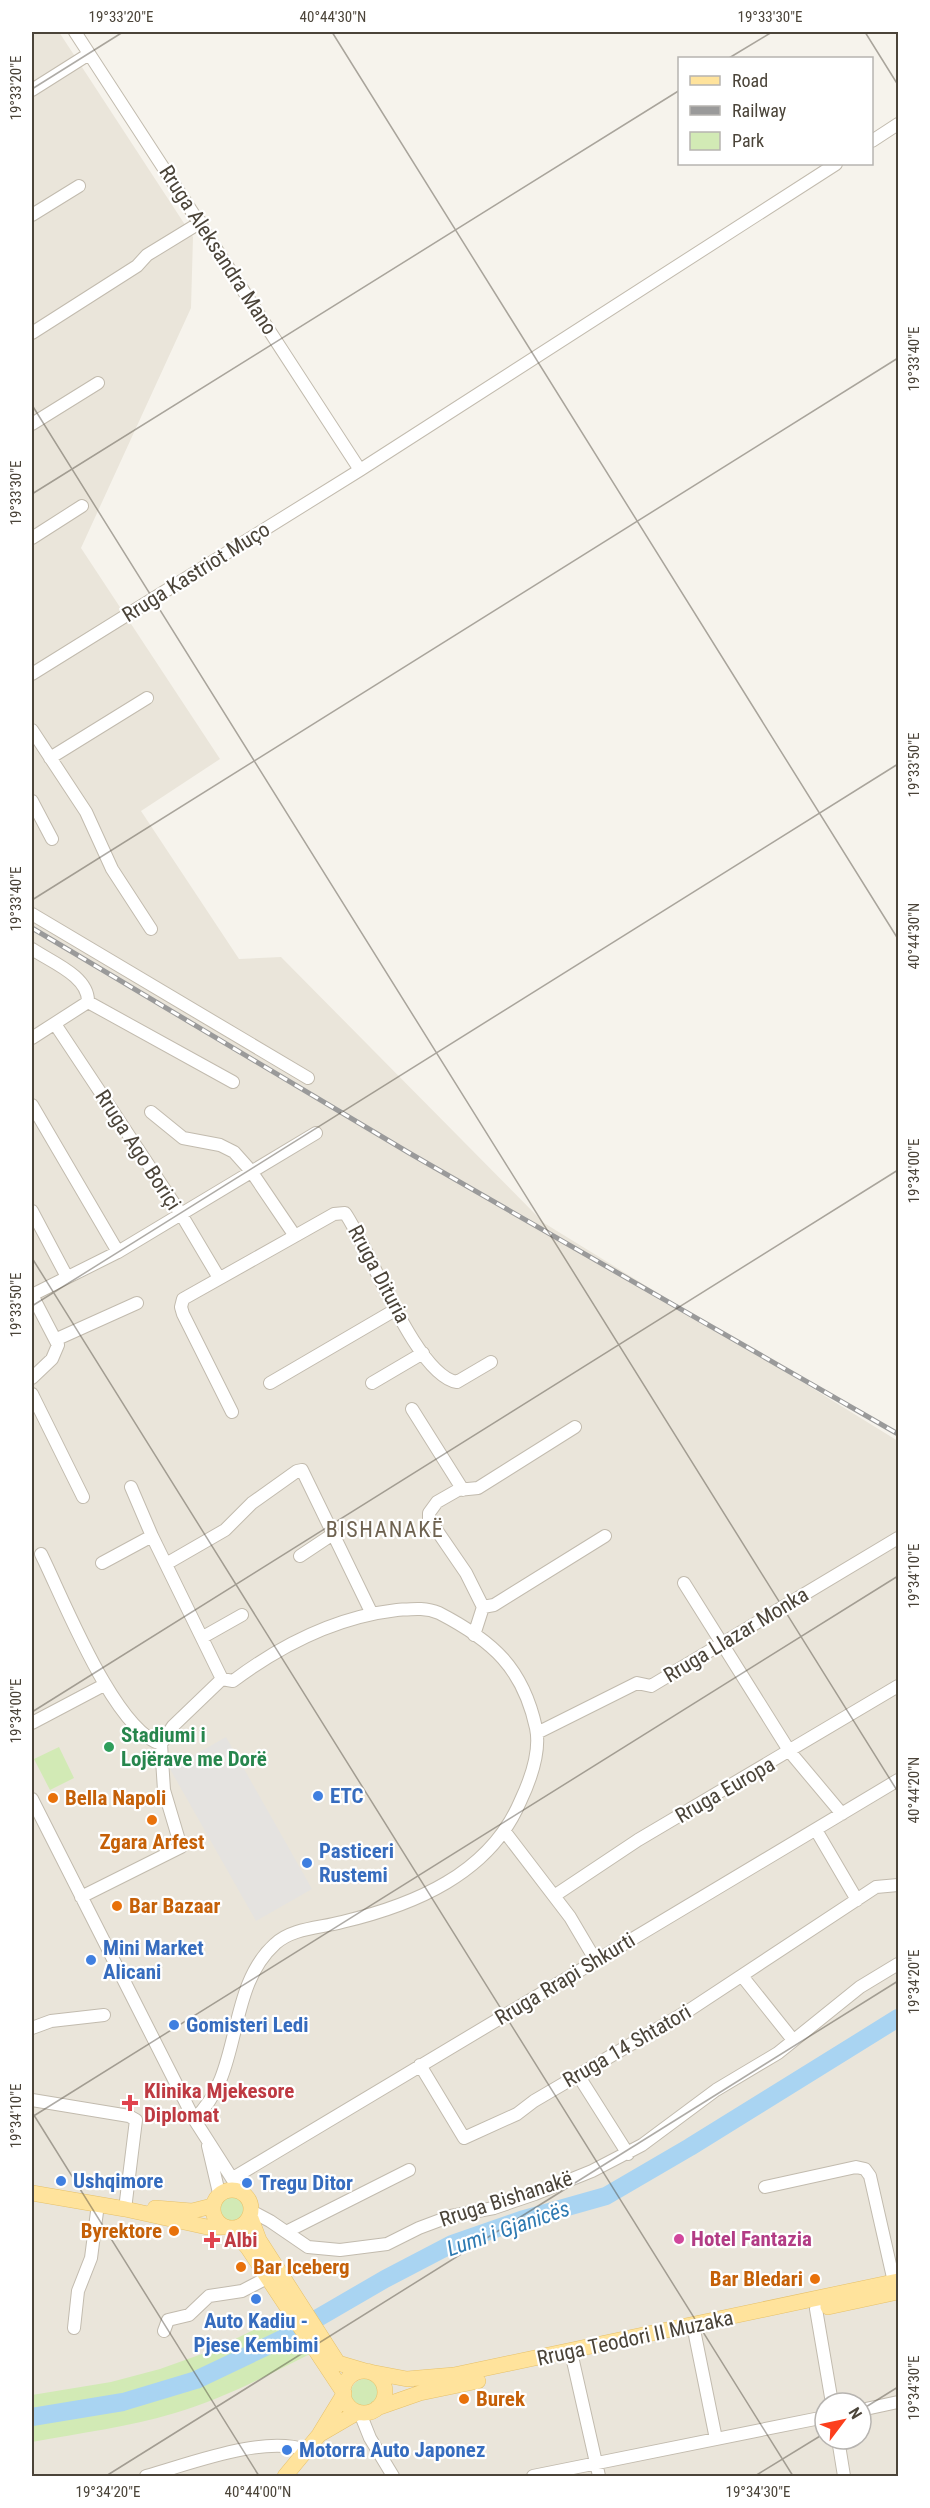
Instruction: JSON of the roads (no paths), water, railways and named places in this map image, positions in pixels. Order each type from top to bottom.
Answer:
[{"type":"main road","points":[[125,2209],[148,2207],[192,2211],[216,2200],[236,2185],[249,2199],[255,2234],[296,2311],[316,2342],[344,2393],[348,2405],[359,2412]]},
{"type":"main road","points":[[32,2193],[125,2209],[187,2223],[228,2228],[244,2224],[250,2214]]},
{"type":"main road","points":[[216,2200],[215,2219],[240,2238],[267,2278],[296,2311]]},
{"type":"main road","name":"Rruga Teodori II Muzaka","points":[[377,2409],[420,2393],[816,2309],[897,2285]]},
{"type":"main road","name":"Rruga Teodori II Muzaka","points":[[316,2342],[338,2363],[367,2372],[406,2379],[454,2375],[897,2285]]},
{"type":"main road","points":[[285,2476],[319,2435],[344,2393],[349,2379],[367,2372],[380,2379],[385,2388],[384,2398],[377,2409],[359,2412],[319,2435]]},
{"type":"street","name":"Rruga Aleksandra Mano","points":[[75,32],[201,222],[360,470]]},
{"type":"street","points":[[32,90],[90,54]]},
{"type":"street","points":[[873,140],[898,124]]},
{"type":"street","name":"Rruga Kastriot Muço","points":[[32,674],[360,470],[834,165]]},
{"type":"street","points":[[32,215],[79,186]]},
{"type":"street","points":[[32,333],[137,266],[147,255],[201,222]]},
{"type":"street","points":[[32,424],[98,383]]},
{"type":"street","points":[[32,538],[82,506]]},
{"type":"street","points":[[50,758],[147,698]]},
{"type":"street","points":[[32,730],[86,812],[112,869],[151,929]]},
{"type":"street","points":[[32,801],[52,839]]},
{"type":"street","points":[[32,914],[308,1078]]},
{"type":"street","points":[[32,949],[83,983],[89,992],[88,1002]]},
{"type":"street","points":[[32,1038],[88,1002]]},
{"type":"street","points":[[88,1002],[233,1082]]},
{"type":"street","name":"Rruga Ago Boriçi","points":[[55,1024],[181,1214],[219,1278]]},
{"type":"street","points":[[32,1105],[118,1252]]},
{"type":"street","points":[[151,1112],[164,1125],[183,1138],[228,1148],[251,1171],[295,1236],[183,1299],[181,1307],[232,1412]]},
{"type":"street","points":[[32,1378],[57,1352],[57,1339],[32,1295],[118,1252],[316,1133]]},
{"type":"street","points":[[32,1211],[67,1277]]},
{"type":"street","name":"Rruga Dituria","points":[[295,1236],[334,1214],[345,1213],[395,1310],[423,1353],[442,1376],[450,1381],[465,1379],[491,1362]]},
{"type":"street","points":[[57,1339],[137,1303]]},
{"type":"street","points":[[270,1383],[395,1310]]},
{"type":"street","points":[[372,1383],[423,1353]]},
{"type":"street","points":[[32,1394],[84,1497]]},
{"type":"street","points":[[412,1409],[463,1490]]},
{"type":"street","points":[[474,1635],[483,1607],[466,1573],[429,1519],[429,1513],[437,1502],[463,1490],[478,1488],[575,1427]]},
{"type":"street","points":[[166,1564],[225,1530],[252,1503],[299,1470],[304,1472],[372,1614]]},
{"type":"street","points":[[131,1487],[152,1536],[222,1679]]},
{"type":"street","points":[[300,1556],[333,1534]]},
{"type":"street","points":[[102,1563],[152,1536]]},
{"type":"street","points":[[483,1607],[494,1605],[605,1536]]},
{"type":"street","name":"Rruga Llazar Monka","points":[[537,1733],[637,1683],[651,1686],[898,1538]]},
{"type":"street","points":[[41,1554],[104,1685],[146,1735],[161,1744]]},
{"type":"street","points":[[684,1583],[790,1752],[842,1814]]},
{"type":"street","points":[[194,2119],[205,2108],[218,2085],[246,1988],[261,1960],[274,1944],[286,1935],[354,1919],[417,1898],[445,1884],[475,1862],[505,1832],[528,1783],[538,1744],[525,1693],[515,1672],[499,1653],[474,1635],[428,1609],[372,1614],[299,1640],[256,1663],[233,1681],[222,1679]]},
{"type":"street","points":[[203,1637],[242,1615]]},
{"type":"street","points":[[81,1898],[181,1847],[164,1790],[161,1744],[172,1726],[222,1679]]},
{"type":"street","points":[[32,1723],[104,1685]]},
{"type":"street","name":"Rruga Europa","points":[[554,1896],[638,1840],[898,1686]]},
{"type":"street","name":"Rruga Rrapi Shkurti","points":[[236,2185],[420,2065],[898,1780]]},
{"type":"street","points":[[32,1798],[194,2119],[236,2185]]},
{"type":"street","points":[[816,1830],[856,1900]]},
{"type":"street","points":[[505,1832],[554,1896],[596,1961]]},
{"type":"street","name":"Rruga 14 Shtatori","points":[[420,2065],[464,2138],[517,2114],[742,1976],[856,1900],[883,1885],[897,1885]]},
{"type":"street","name":"Rruga Bishanakë","points":[[250,2214],[286,2232],[308,2247],[321,2250],[380,2246],[451,2216],[494,2208],[535,2194],[628,2154],[679,2120],[716,2090],[770,2059],[860,1988],[898,1964]]},
{"type":"street","points":[[742,1976],[793,2040]]},
{"type":"street","points":[[32,2028],[60,2019],[104,2015]]},
{"type":"street","points":[[578,2075],[628,2154]]},
{"type":"street","points":[[32,2100],[129,2116],[136,2120],[125,2209]]},
{"type":"street","points":[[205,2139],[216,2200]]},
{"type":"street","points":[[765,2187],[856,2167],[865,2169],[870,2176],[897,2285]]},
{"type":"street","points":[[286,2232],[409,2170]]},
{"type":"street","points":[[74,2328],[78,2291],[91,2258],[98,2204]]},
{"type":"street","points":[[164,2331],[168,2320],[189,2315],[209,2296],[242,2291],[267,2278]]},
{"type":"street","points":[[816,2309],[830,2391]]},
{"type":"street","points":[[695,2335],[716,2439]]},
{"type":"street","points":[[573,2361],[599,2476]]},
{"type":"street","points":[[873,2407],[898,2402]]},
{"type":"street","points":[[359,2412],[370,2438],[393,2476]]},
{"type":"street","points":[[533,2476],[813,2419]]},
{"type":"street","points":[[146,2476],[267,2446],[288,2445],[306,2450]]},
{"type":"street","points":[[840,2451],[844,2476]]},
{"type":"waterway","name":"Lumi i Gjanicës","points":[[32,2417],[123,2402],[196,2380],[280,2340],[385,2279],[452,2244],[521,2220],[606,2196],[690,2147],[898,2018]]},
{"type":"railway","points":[[32,928],[411,1154],[898,1434]]},
{"type":"place","name":"Stadiumi i Lojërave me Dorë","points":[[109,1747]]},
{"type":"place","name":"ETC","points":[[318,1796]]},
{"type":"place","name":"Bella Napoli","points":[[53,1798]]},
{"type":"place","name":"Zgara Arfest","points":[[152,1820]]},
{"type":"place","name":"Pasticeri Rustemi","points":[[307,1863]]},
{"type":"place","name":"Bar Bazaar","points":[[117,1906]]},
{"type":"place","name":"Mini Market Alicani","points":[[91,1960]]},
{"type":"place","name":"Gomisteri Ledi","points":[[174,2025]]},
{"type":"place","name":"Klinika Mjekesore Diplomat","points":[[130,2103]]},
{"type":"place","name":"Ushqimore","points":[[61,2181]]},
{"type":"place","name":"Tregu Ditor","points":[[247,2183]]},
{"type":"place","name":"Byrektore","points":[[174,2231]]},
{"type":"place","name":"Hotel Fantazia","points":[[679,2239]]},
{"type":"place","name":"Albi","points":[[212,2240]]},
{"type":"place","name":"Bar Iceberg","points":[[241,2267]]},
{"type":"place","name":"Bar Bledari","points":[[815,2279]]},
{"type":"place","name":"Auto Kadiu - Pjese Kembimi","points":[[256,2299]]},
{"type":"place","name":"Burek","points":[[464,2399]]},
{"type":"place","name":"Motorra Auto Japonez","points":[[287,2450]]},
{"type":"district","name":"BISHANAKË","points":[[385,1529]]}]
